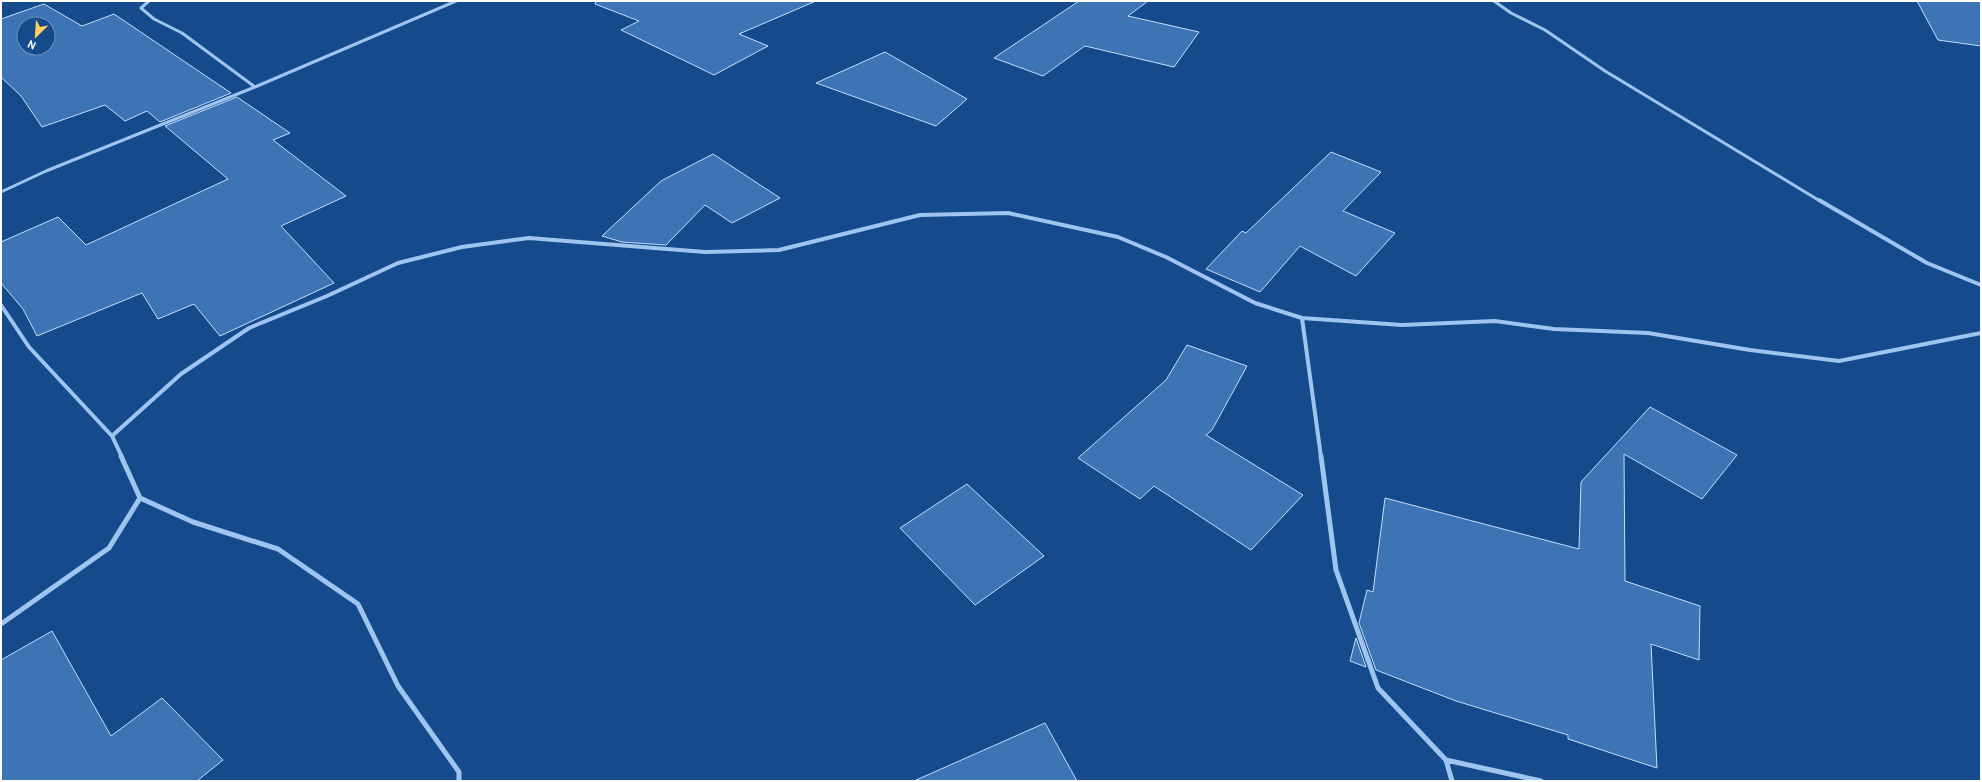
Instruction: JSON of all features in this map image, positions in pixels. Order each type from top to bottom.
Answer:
[{"type":"street","points":[[149,1],[141,8],[154,20],[182,33],[255,87]]},
{"type":"street","points":[[1,192],[46,170],[255,87],[456,1]]},
{"type":"street","points":[[1494,1],[1511,13],[1545,30],[1605,72],[1841,214],[1927,263],[1981,285]]},
{"type":"street","points":[[112,436],[180,374],[248,328],[327,296],[398,263],[462,247],[529,238],[705,252],[779,250],[920,215],[1008,213],[1118,237],[1166,257],[1256,303],[1302,318],[1402,325],[1495,321],[1554,329],[1648,333],[1750,350],[1839,361],[1981,333]]},
{"type":"street","points":[[1,304],[29,347],[112,436],[140,498],[193,522],[278,549],[358,604],[398,686],[459,772],[459,781]]},
{"type":"street","points":[[1302,318],[1336,570],[1378,688],[1446,760],[1452,781]]},
{"type":"street","points":[[1,624],[109,548],[140,498]]},
{"type":"street","points":[[1446,760],[1542,781]]},
{"type":"building","points":[[596,1],[816,1],[739,34],[768,46],[714,75],[621,30],[639,21],[595,4]]},
{"type":"building","points":[[1079,1],[1148,1],[1128,16],[1199,32],[1174,67],[1085,46],[1043,76],[994,58]]},
{"type":"building","points":[[1917,1],[1981,1],[1981,46],[1938,40]]},
{"type":"building","points":[[44,4],[82,26],[114,14],[231,93],[160,122],[147,111],[125,121],[105,105],[42,127],[21,96],[1,77],[1,19]]},
{"type":"building","points":[[885,52],[967,99],[936,126],[816,83]]},
{"type":"building","points":[[237,97],[290,133],[273,140],[346,196],[281,226],[334,283],[220,336],[194,304],[158,319],[142,293],[37,336],[23,309],[1,283],[1,242],[58,217],[86,245],[228,179],[165,126]]},
{"type":"building","points":[[1331,152],[1381,172],[1343,211],[1395,233],[1356,276],[1300,246],[1260,292],[1206,269],[1242,231],[1246,233]]},
{"type":"building","points":[[713,154],[780,198],[732,223],[705,205],[666,245],[622,242],[602,236],[661,181]]},
{"type":"building","points":[[1187,345],[1247,366],[1212,430],[1206,435],[1303,495],[1251,550],[1154,486],[1140,499],[1078,458],[1166,380]]},
{"type":"building","points":[[1650,407],[1737,455],[1702,499],[1624,454],[1625,581],[1700,606],[1699,660],[1651,644],[1657,768],[1568,739],[1568,735],[1456,701],[1376,670],[1359,623],[1367,590],[1373,592],[1385,498],[1579,549],[1581,482]]},
{"type":"building","points":[[967,484],[1044,556],[975,605],[900,528]]},
{"type":"building","points":[[52,631],[111,736],[162,698],[223,760],[197,781],[1,781],[1,660]]},
{"type":"building","points":[[1356,638],[1366,667],[1350,661]]},
{"type":"building","points":[[1045,723],[1077,781],[914,781]]}]
